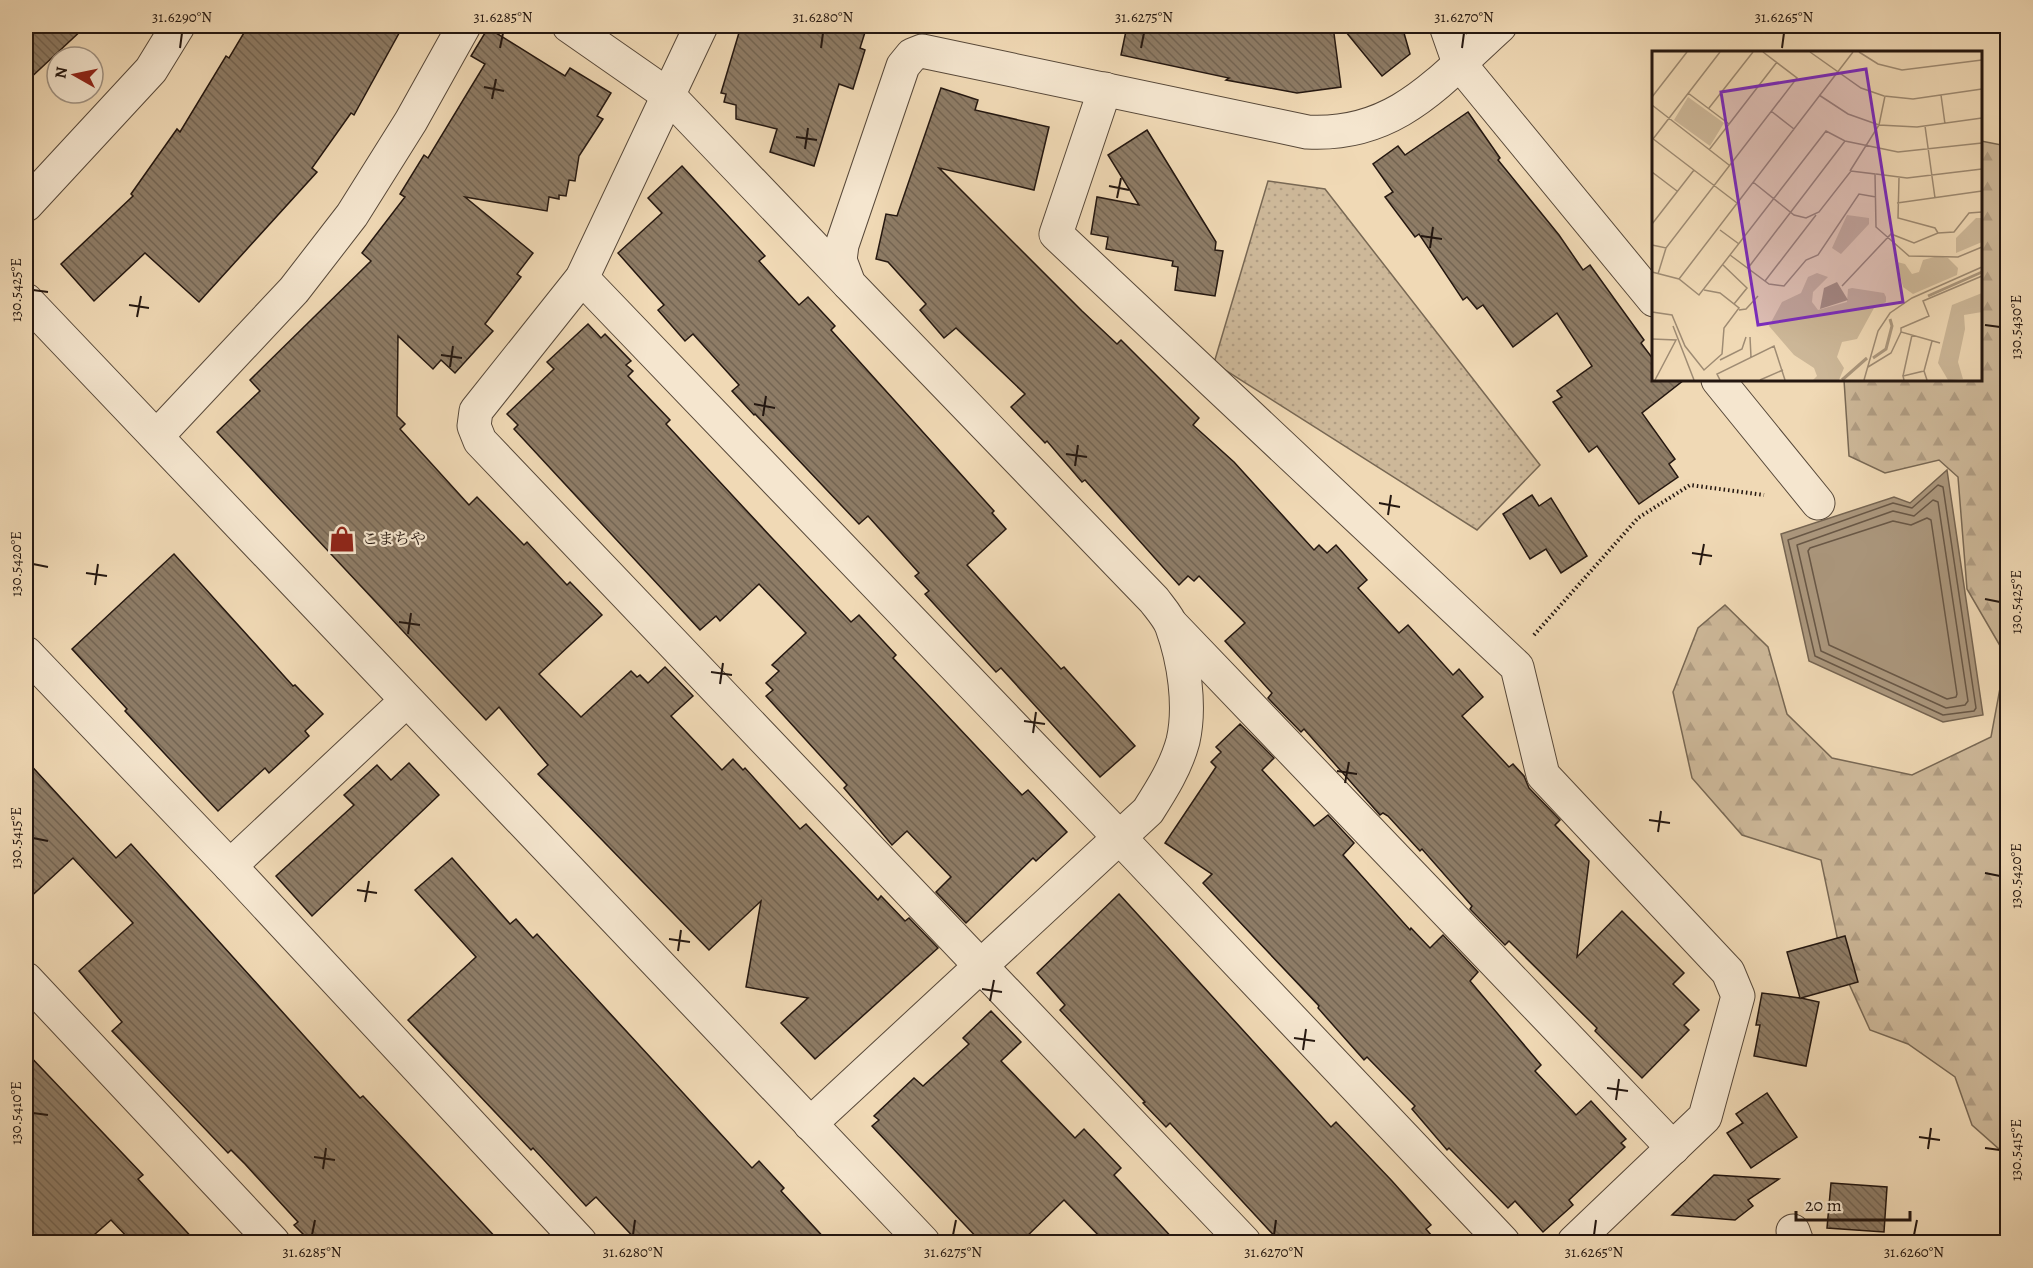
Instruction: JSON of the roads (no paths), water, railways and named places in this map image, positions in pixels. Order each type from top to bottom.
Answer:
[{"type":"street","points":[[26,205],[151,70],[178,26]]},
{"type":"street","points":[[157,436],[294,290],[352,215],[411,121],[464,26]]},
{"type":"street","points":[[569,26],[668,94],[1154,600],[1172,625],[1673,1148]]},
{"type":"street","points":[[701,26],[582,278],[476,411],[474,426],[480,441],[1244,1242]]},
{"type":"street","points":[[849,284],[840,260],[842,246],[917,26]]},
{"type":"street","points":[[1446,26],[1459,63],[1652,299]]},
{"type":"street","points":[[903,66],[912,55],[922,51],[1307,132],[1335,133],[1362,128],[1422,98],[1500,26]]},
{"type":"street","points":[[1105,89],[1056,234],[1517,667],[1543,775],[1728,972],[1738,996],[1705,1118],[1574,1242]]},
{"type":"street","points":[[582,278],[1119,837],[1503,1242]]},
{"type":"street","points":[[26,300],[923,1242]]},
{"type":"street","points":[[1719,381],[1818,503]]},
{"type":"street","points":[[810,1124],[1148,811],[1167,781],[1183,741],[1186,713],[1185,687],[1172,625]]},
{"type":"street","points":[[26,652],[230,866],[580,1242]]},
{"type":"street","points":[[230,866],[406,701]]},
{"type":"street","points":[[26,979],[273,1242]]},
{"type":"water","points":[[1947,470],[1983,715],[1943,722],[1809,661],[1781,534],[1894,497],[1910,503]]},
{"type":"place","name":"こまちや","points":[[342,539]]}]
